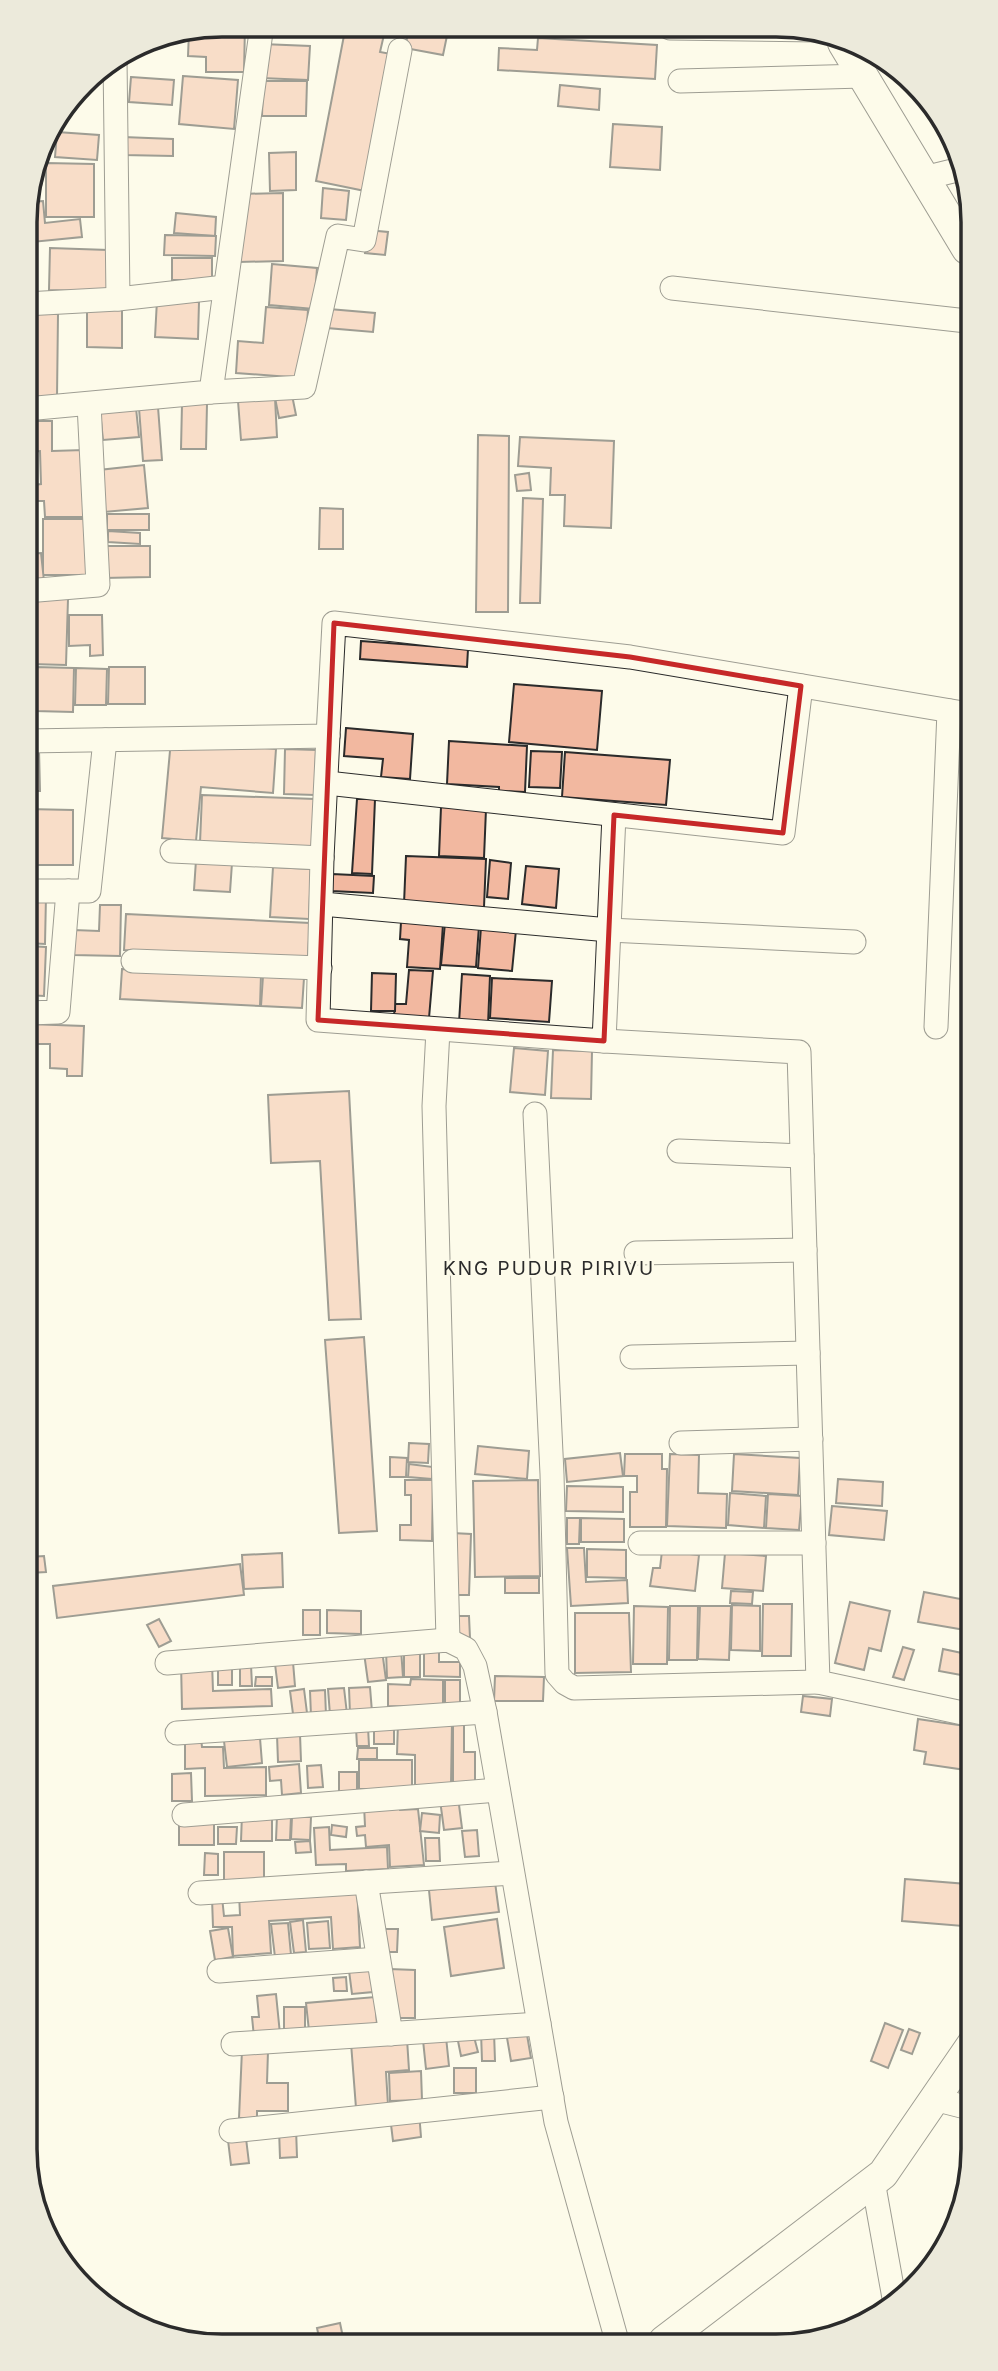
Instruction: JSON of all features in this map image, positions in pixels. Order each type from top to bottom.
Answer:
[{"type":"main road","points":[[849,52],[961,239]]},
{"type":"main road","points":[[673,2334],[883,2174],[961,2060]]},
{"type":"street","points":[[211,392],[260,37]]},
{"type":"street","points":[[37,409],[211,392],[304,387],[338,236],[364,240],[400,51]]},
{"type":"street","points":[[115,71],[118,299]]},
{"type":"street","points":[[680,81],[863,76]]},
{"type":"street","points":[[924,178],[954,171]]},
{"type":"street","points":[[37,303],[118,299],[225,287]]},
{"type":"street","points":[[672,288],[961,320]]},
{"type":"street","points":[[37,590],[99,585],[89,404]]},
{"type":"street","points":[[818,1682],[799,1052],[318,1020],[322,858],[334,623],[630,657],[959,712],[936,1027]]},
{"type":"street","points":[[327,783],[783,833],[801,685]]},
{"type":"street","points":[[37,741],[328,736]]},
{"type":"street","points":[[37,891],[89,891],[105,740]]},
{"type":"street","points":[[604,1041],[614,815]]},
{"type":"street","points":[[172,851],[322,858]]},
{"type":"street","points":[[37,1013],[58,1012],[68,891]]},
{"type":"street","points":[[322,904],[609,930],[854,942]]},
{"type":"street","points":[[133,961],[320,968]]},
{"type":"street","points":[[438,1030],[434,1106],[448,1640]]},
{"type":"street","points":[[536,1114],[552,1474],[557,1674],[574,1688],[818,1682],[961,1713]]},
{"type":"street","points":[[679,1151],[802,1156]]},
{"type":"street","points":[[636,1253],[805,1250]]},
{"type":"street","points":[[632,1357],[808,1353]]},
{"type":"street","points":[[681,1443],[811,1439]]},
{"type":"street","points":[[640,1543],[814,1543]]},
{"type":"street","points":[[167,1663],[448,1640],[466,1649],[475,1666],[485,1712],[556,2122],[615,2334]]},
{"type":"street","points":[[177,1733],[485,1712]]},
{"type":"street","points":[[184,1815],[498,1790]]},
{"type":"street","points":[[200,1893],[512,1873]]},
{"type":"street","points":[[366,1882],[391,2034]]},
{"type":"street","points":[[219,1971],[378,1959]]},
{"type":"street","points":[[233,2044],[539,2024]]},
{"type":"street","points":[[231,2131],[552,2097]]},
{"type":"street","points":[[934,2099],[961,2106]]},
{"type":"street","points":[[873,2181],[893,2292]]},
{"type":"highlighted area","points":[[334,623],[630,657],[801,686],[783,833],[614,815],[604,1041],[318,1020]]},
{"type":"building","points":[[245,37],[244,72],[206,72],[206,57],[188,56],[189,40]]},
{"type":"building","points":[[344,37],[383,37],[380,52],[391,54],[365,191],[316,181]]},
{"type":"building","points":[[407,37],[447,37],[443,55],[405,48]]},
{"type":"building","points":[[538,38],[657,45],[655,79],[498,70],[499,48],[537,50]]},
{"type":"building","points":[[262,44],[310,46],[308,80],[261,78]]},
{"type":"building","points":[[183,76],[238,80],[234,129],[179,124]]},
{"type":"building","points":[[131,77],[174,80],[172,105],[129,102]]},
{"type":"building","points":[[263,81],[307,81],[306,116],[262,116]]},
{"type":"building","points":[[560,85],[600,89],[599,110],[558,106]]},
{"type":"building","points":[[613,124],[662,127],[660,170],[610,167]]},
{"type":"building","points":[[60,132],[99,135],[97,160],[55,157],[56,139]]},
{"type":"building","points":[[123,137],[173,139],[173,156],[123,155]]},
{"type":"building","points":[[296,152],[296,190],[270,191],[269,153]]},
{"type":"building","points":[[47,163],[94,164],[94,217],[46,217]]},
{"type":"building","points":[[323,188],[349,191],[346,220],[321,218]]},
{"type":"building","points":[[283,193],[283,261],[239,262],[239,194]]},
{"type":"building","points":[[38,201],[43,201],[45,223],[80,219],[82,237],[37,242]]},
{"type":"building","points":[[176,213],[216,217],[215,236],[174,233]]},
{"type":"building","points":[[367,230],[388,232],[385,255],[365,253]]},
{"type":"building","points":[[165,235],[216,236],[215,256],[164,255]]},
{"type":"building","points":[[50,248],[108,250],[107,292],[49,290]]},
{"type":"building","points":[[172,258],[212,258],[212,280],[172,280]]},
{"type":"building","points":[[272,264],[317,268],[314,309],[269,305]]},
{"type":"building","points":[[157,300],[199,302],[198,339],[155,337]]},
{"type":"building","points":[[266,307],[308,310],[303,378],[236,373],[238,341],[263,343]]},
{"type":"building","points":[[87,308],[122,308],[122,348],[87,347]]},
{"type":"building","points":[[329,309],[375,313],[373,332],[327,328]]},
{"type":"building","points":[[37,314],[58,314],[57,397],[37,397]]},
{"type":"building","points":[[292,395],[296,415],[279,418],[275,398]]},
{"type":"building","points":[[275,398],[277,437],[241,440],[238,401]]},
{"type":"building","points":[[182,404],[207,404],[206,449],[181,449]]},
{"type":"building","points":[[158,407],[162,460],[143,461],[139,408]]},
{"type":"building","points":[[136,408],[139,437],[103,440],[100,411]]},
{"type":"building","points":[[37,421],[52,421],[52,451],[84,450],[85,517],[45,517],[44,501],[37,501],[37,484],[41,484],[40,451],[37,451]]},
{"type":"building","points":[[478,435],[509,436],[508,612],[476,612]]},
{"type":"building","points":[[520,437],[614,441],[611,528],[564,526],[565,495],[550,495],[551,468],[518,466]]},
{"type":"building","points":[[144,465],[148,508],[104,512],[99,470]]},
{"type":"building","points":[[529,473],[531,490],[517,491],[515,475]]},
{"type":"building","points":[[523,498],[543,499],[540,603],[520,603]]},
{"type":"building","points":[[320,508],[343,509],[343,549],[319,549]]},
{"type":"building","points":[[107,514],[149,514],[149,530],[107,530]]},
{"type":"building","points":[[43,519],[87,519],[87,575],[43,575]]},
{"type":"building","points":[[108,531],[140,533],[140,544],[108,542]]},
{"type":"building","points":[[104,546],[150,546],[150,577],[104,578]]},
{"type":"building","points":[[37,553],[41,553],[44,581],[37,582]]},
{"type":"building","points":[[37,598],[68,599],[66,665],[37,664]]},
{"type":"building","points":[[69,615],[102,615],[103,655],[90,656],[90,645],[69,646]]},
{"type":"building","points":[[361,641],[468,649],[467,667],[360,659]]},
{"type":"building","points":[[37,667],[74,668],[73,712],[37,711]]},
{"type":"building","points":[[109,667],[145,667],[145,704],[108,704]]},
{"type":"building","points":[[76,668],[107,669],[106,705],[75,705]]},
{"type":"building","points":[[514,684],[602,691],[597,750],[509,742]]},
{"type":"building","points":[[346,728],[413,734],[410,779],[381,777],[383,759],[344,756]]},
{"type":"building","points":[[171,740],[276,749],[273,793],[201,787],[196,841],[162,838]]},
{"type":"building","points":[[449,741],[527,746],[525,792],[499,791],[499,787],[447,784]]},
{"type":"building","points":[[285,749],[316,750],[315,795],[284,794]]},
{"type":"building","points":[[39,750],[40,791],[37,791]]},
{"type":"building","points":[[531,751],[562,752],[560,788],[529,787]]},
{"type":"building","points":[[565,752],[670,760],[666,805],[562,797]]},
{"type":"building","points":[[202,795],[315,799],[313,847],[200,843]]},
{"type":"building","points":[[357,799],[375,799],[372,874],[352,873]]},
{"type":"building","points":[[441,807],[486,809],[484,858],[439,856]]},
{"type":"building","points":[[37,809],[73,810],[73,865],[37,865]]},
{"type":"building","points":[[406,856],[486,859],[484,907],[404,904]]},
{"type":"building","points":[[196,860],[232,863],[230,892],[194,890]]},
{"type":"building","points":[[490,860],[511,863],[508,899],[487,897]]},
{"type":"building","points":[[526,866],[559,869],[556,908],[522,904]]},
{"type":"building","points":[[273,867],[311,869],[309,919],[270,917]]},
{"type":"building","points":[[332,874],[374,876],[373,893],[331,891]]},
{"type":"building","points":[[37,896],[46,896],[45,944],[37,944]]},
{"type":"building","points":[[100,905],[121,905],[120,956],[73,955],[74,930],[99,931]]},
{"type":"building","points":[[126,914],[310,923],[308,958],[124,950]]},
{"type":"building","points":[[401,922],[443,924],[440,969],[407,967],[409,940],[400,939]]},
{"type":"building","points":[[445,923],[479,926],[476,967],[441,965]]},
{"type":"building","points":[[481,927],[516,930],[512,971],[478,968]]},
{"type":"building","points":[[37,947],[46,947],[44,996],[37,996]]},
{"type":"building","points":[[122,969],[261,975],[260,1006],[120,999]]},
{"type":"building","points":[[409,970],[433,971],[429,1018],[394,1016],[395,1004],[406,1004]]},
{"type":"building","points":[[372,973],[396,974],[395,1011],[371,1011]]},
{"type":"building","points":[[462,974],[490,976],[488,1025],[459,1023]]},
{"type":"building","points":[[263,976],[304,978],[302,1008],[261,1006]]},
{"type":"building","points":[[492,978],[552,981],[549,1022],[490,1018]]},
{"type":"building","points":[[37,1024],[84,1026],[82,1076],[67,1076],[67,1069],[50,1068],[50,1044],[37,1044]]},
{"type":"building","points":[[514,1048],[548,1051],[545,1095],[510,1092]]},
{"type":"building","points":[[553,1050],[592,1051],[591,1099],[551,1098]]},
{"type":"building","points":[[349,1091],[361,1319],[329,1320],[320,1161],[271,1163],[268,1095]]},
{"type":"building","points":[[364,1337],[377,1531],[339,1533],[325,1340]]},
{"type":"building","points":[[409,1443],[429,1444],[428,1463],[408,1462]]},
{"type":"building","points":[[478,1446],[529,1451],[527,1479],[475,1474]]},
{"type":"building","points":[[620,1453],[623,1476],[567,1482],[565,1459]]},
{"type":"building","points":[[625,1454],[662,1454],[662,1469],[667,1469],[666,1527],[630,1527],[630,1492],[637,1492],[637,1476],[624,1476]]},
{"type":"building","points":[[670,1454],[699,1455],[698,1493],[727,1494],[726,1528],[667,1526]]},
{"type":"building","points":[[734,1454],[800,1458],[798,1495],[732,1491]]},
{"type":"building","points":[[390,1457],[407,1458],[406,1477],[390,1477]]},
{"type":"building","points":[[409,1464],[433,1467],[432,1479],[408,1477]]},
{"type":"building","points":[[838,1479],[883,1482],[882,1506],[836,1503]]},
{"type":"building","points":[[405,1480],[433,1480],[432,1541],[400,1540],[400,1525],[411,1525],[411,1495],[405,1495]]},
{"type":"building","points":[[538,1480],[540,1576],[475,1577],[473,1481]]},
{"type":"building","points":[[567,1486],[623,1487],[623,1512],[566,1511]]},
{"type":"building","points":[[730,1493],[766,1496],[764,1528],[728,1525]]},
{"type":"building","points":[[768,1494],[802,1496],[799,1530],[766,1528]]},
{"type":"building","points":[[832,1506],[887,1511],[884,1540],[829,1535]]},
{"type":"building","points":[[567,1518],[580,1518],[579,1544],[567,1544]]},
{"type":"building","points":[[581,1518],[624,1519],[624,1542],[581,1542]]},
{"type":"building","points":[[452,1533],[471,1534],[469,1595],[448,1595]]},
{"type":"building","points":[[567,1548],[584,1548],[586,1582],[627,1580],[628,1603],[571,1606]]},
{"type":"building","points":[[587,1549],[626,1550],[626,1578],[587,1577]]},
{"type":"building","points":[[662,1551],[699,1555],[695,1591],[650,1586],[653,1568],[660,1568]]},
{"type":"building","points":[[282,1553],[283,1587],[244,1589],[242,1555]]},
{"type":"building","points":[[725,1553],[766,1556],[763,1591],[722,1588]]},
{"type":"building","points":[[37,1556],[44,1556],[46,1572],[37,1573]]},
{"type":"building","points":[[240,1564],[244,1595],[57,1618],[53,1586]]},
{"type":"building","points":[[505,1578],[539,1578],[539,1593],[505,1593]]},
{"type":"building","points":[[731,1591],[753,1592],[752,1604],[730,1603]]},
{"type":"building","points":[[924,1592],[961,1599],[961,1629],[918,1622]]},
{"type":"building","points":[[850,1602],[890,1611],[881,1651],[869,1648],[864,1670],[835,1663]]},
{"type":"building","points":[[763,1604],[792,1604],[791,1656],[762,1656]]},
{"type":"building","points":[[732,1605],[760,1606],[760,1651],[731,1650]]},
{"type":"building","points":[[634,1606],[668,1607],[667,1664],[633,1664]]},
{"type":"building","points":[[670,1606],[698,1606],[697,1660],[669,1660]]},
{"type":"building","points":[[700,1606],[731,1606],[729,1660],[698,1659]]},
{"type":"building","points":[[303,1610],[320,1610],[320,1635],[303,1635]]},
{"type":"building","points":[[327,1610],[361,1611],[361,1634],[327,1633]]},
{"type":"building","points":[[575,1613],[629,1613],[631,1672],[575,1673]]},
{"type":"building","points":[[453,1616],[469,1616],[470,1638],[454,1639]]},
{"type":"building","points":[[159,1619],[171,1641],[159,1647],[147,1625]]},
{"type":"building","points":[[424,1647],[439,1648],[439,1662],[460,1662],[460,1677],[424,1676]]},
{"type":"building","points":[[903,1647],[914,1650],[904,1680],[893,1677]]},
{"type":"building","points":[[401,1649],[403,1677],[387,1678],[386,1650]]},
{"type":"building","points":[[943,1649],[961,1653],[961,1675],[939,1671]]},
{"type":"building","points":[[382,1650],[386,1680],[368,1682],[364,1653]]},
{"type":"building","points":[[404,1651],[420,1651],[420,1677],[404,1677]]},
{"type":"building","points":[[181,1662],[212,1662],[213,1691],[271,1689],[272,1706],[182,1709]]},
{"type":"building","points":[[218,1662],[232,1662],[232,1685],[218,1685]]},
{"type":"building","points":[[293,1662],[295,1686],[278,1688],[275,1664]]},
{"type":"building","points":[[240,1665],[251,1665],[252,1686],[240,1686]]},
{"type":"building","points":[[495,1676],[544,1677],[543,1701],[494,1701]]},
{"type":"building","points":[[256,1677],[272,1677],[272,1686],[255,1686]]},
{"type":"building","points":[[411,1679],[443,1680],[443,1708],[388,1706],[388,1684],[410,1685]]},
{"type":"building","points":[[445,1680],[460,1680],[460,1703],[445,1703]]},
{"type":"building","points":[[370,1687],[372,1712],[350,1714],[349,1688]]},
{"type":"building","points":[[344,1688],[347,1714],[330,1715],[328,1689]]},
{"type":"building","points":[[304,1689],[307,1713],[293,1714],[290,1691]]},
{"type":"building","points":[[325,1690],[326,1715],[311,1716],[310,1691]]},
{"type":"building","points":[[803,1696],[832,1699],[830,1716],[801,1712]]},
{"type":"building","points":[[918,1719],[961,1725],[961,1769],[924,1764],[926,1752],[914,1750]]},
{"type":"building","points":[[398,1722],[452,1722],[451,1786],[415,1785],[415,1755],[397,1754]]},
{"type":"building","points":[[453,1722],[464,1722],[464,1752],[475,1752],[475,1782],[453,1782]]},
{"type":"building","points":[[374,1723],[394,1723],[394,1744],[374,1744]]},
{"type":"building","points":[[368,1727],[369,1746],[357,1746],[356,1728]]},
{"type":"building","points":[[300,1734],[301,1761],[278,1762],[277,1735]]},
{"type":"building","points":[[201,1738],[202,1747],[223,1747],[224,1768],[266,1767],[266,1795],[205,1796],[205,1768],[185,1769],[185,1739]]},
{"type":"building","points":[[260,1738],[262,1763],[227,1767],[224,1741]]},
{"type":"building","points":[[358,1748],[377,1748],[377,1759],[357,1759]]},
{"type":"building","points":[[359,1760],[412,1760],[412,1789],[359,1789]]},
{"type":"building","points":[[299,1764],[301,1793],[282,1795],[281,1780],[270,1781],[269,1767]]},
{"type":"building","points":[[321,1765],[323,1787],[308,1788],[307,1766]]},
{"type":"building","points":[[339,1772],[357,1772],[357,1793],[339,1793]]},
{"type":"building","points":[[191,1773],[192,1801],[172,1801],[172,1774]]},
{"type":"building","points":[[458,1797],[462,1828],[444,1830],[440,1800]]},
{"type":"building","points":[[399,1803],[400,1810],[418,1809],[424,1865],[390,1867],[389,1845],[366,1847],[365,1835],[357,1836],[356,1827],[365,1826],[364,1805]]},
{"type":"building","points":[[422,1813],[440,1815],[439,1833],[420,1831]]},
{"type":"building","points":[[242,1814],[272,1814],[272,1841],[241,1841]]},
{"type":"building","points":[[277,1815],[291,1816],[290,1840],[276,1840]]},
{"type":"building","points":[[179,1817],[214,1818],[214,1845],[179,1845]]},
{"type":"building","points":[[292,1817],[311,1817],[310,1840],[291,1839]]},
{"type":"building","points":[[332,1825],[347,1827],[346,1837],[331,1835]]},
{"type":"building","points":[[218,1827],[237,1827],[236,1844],[218,1844]]},
{"type":"building","points":[[329,1827],[330,1850],[387,1847],[388,1869],[346,1871],[346,1864],[316,1865],[314,1828]]},
{"type":"building","points":[[477,1830],[479,1856],[465,1857],[462,1831]]},
{"type":"building","points":[[425,1838],[439,1838],[440,1861],[426,1861]]},
{"type":"building","points":[[310,1841],[311,1852],[296,1853],[295,1842]]},
{"type":"building","points":[[224,1852],[264,1852],[264,1880],[224,1880]]},
{"type":"building","points":[[205,1853],[218,1854],[218,1875],[204,1875]]},
{"type":"building","points":[[905,1879],[961,1884],[961,1926],[902,1921]]},
{"type":"building","points":[[495,1882],[499,1912],[432,1920],[429,1890]]},
{"type":"building","points":[[357,1886],[360,1947],[333,1949],[331,1917],[269,1921],[271,1953],[233,1956],[232,1927],[213,1927],[212,1898],[222,1897],[224,1916],[240,1915],[239,1893]]},
{"type":"building","points":[[497,1919],[504,1968],[451,1976],[444,1927]]},
{"type":"building","points":[[303,1920],[306,1952],[294,1953],[290,1922]]},
{"type":"building","points":[[328,1921],[330,1948],[309,1949],[307,1923]]},
{"type":"building","points":[[288,1923],[291,1955],[275,1957],[271,1924]]},
{"type":"building","points":[[228,1928],[233,1957],[215,1960],[210,1931]]},
{"type":"building","points":[[383,1929],[398,1929],[397,1952],[383,1952]]},
{"type":"building","points":[[369,1961],[373,1992],[352,1994],[348,1963]]},
{"type":"building","points":[[389,1969],[415,1970],[415,2018],[389,2018]]},
{"type":"building","points":[[346,1977],[347,1991],[334,1991],[333,1978]]},
{"type":"building","points":[[276,1994],[280,2034],[254,2037],[252,2017],[259,2017],[257,1996]]},
{"type":"building","points":[[375,1997],[377,2025],[309,2031],[306,2003]]},
{"type":"building","points":[[284,2007],[305,2007],[305,2031],[284,2032]]},
{"type":"building","points":[[885,2023],[903,2030],[888,2068],[871,2061]]},
{"type":"building","points":[[526,2029],[531,2058],[511,2061],[506,2032]]},
{"type":"building","points":[[909,2029],[920,2033],[912,2054],[901,2050]]},
{"type":"building","points":[[481,2032],[494,2032],[495,2061],[482,2061]]},
{"type":"building","points":[[473,2033],[478,2052],[461,2056],[457,2036]]},
{"type":"building","points":[[446,2037],[449,2066],[426,2069],[423,2040]]},
{"type":"building","points":[[407,2039],[409,2070],[386,2072],[388,2105],[356,2108],[351,2043]]},
{"type":"building","points":[[242,2050],[268,2051],[267,2083],[288,2083],[288,2111],[257,2111],[257,2118],[239,2118]]},
{"type":"building","points":[[454,2068],[476,2068],[476,2093],[454,2093]]},
{"type":"building","points":[[421,2071],[422,2100],[390,2101],[389,2073]]},
{"type":"building","points":[[419,2112],[421,2137],[393,2141],[390,2116]]},
{"type":"building","points":[[296,2128],[297,2157],[280,2158],[279,2129]]},
{"type":"building","points":[[245,2130],[249,2163],[231,2165],[227,2132]]},
{"type":"building","points":[[340,2323],[342,2334],[318,2334],[317,2328]]},
{"type":"district","name":"KNG PUDUR PIRIVU","points":[[549,1268]]}]
